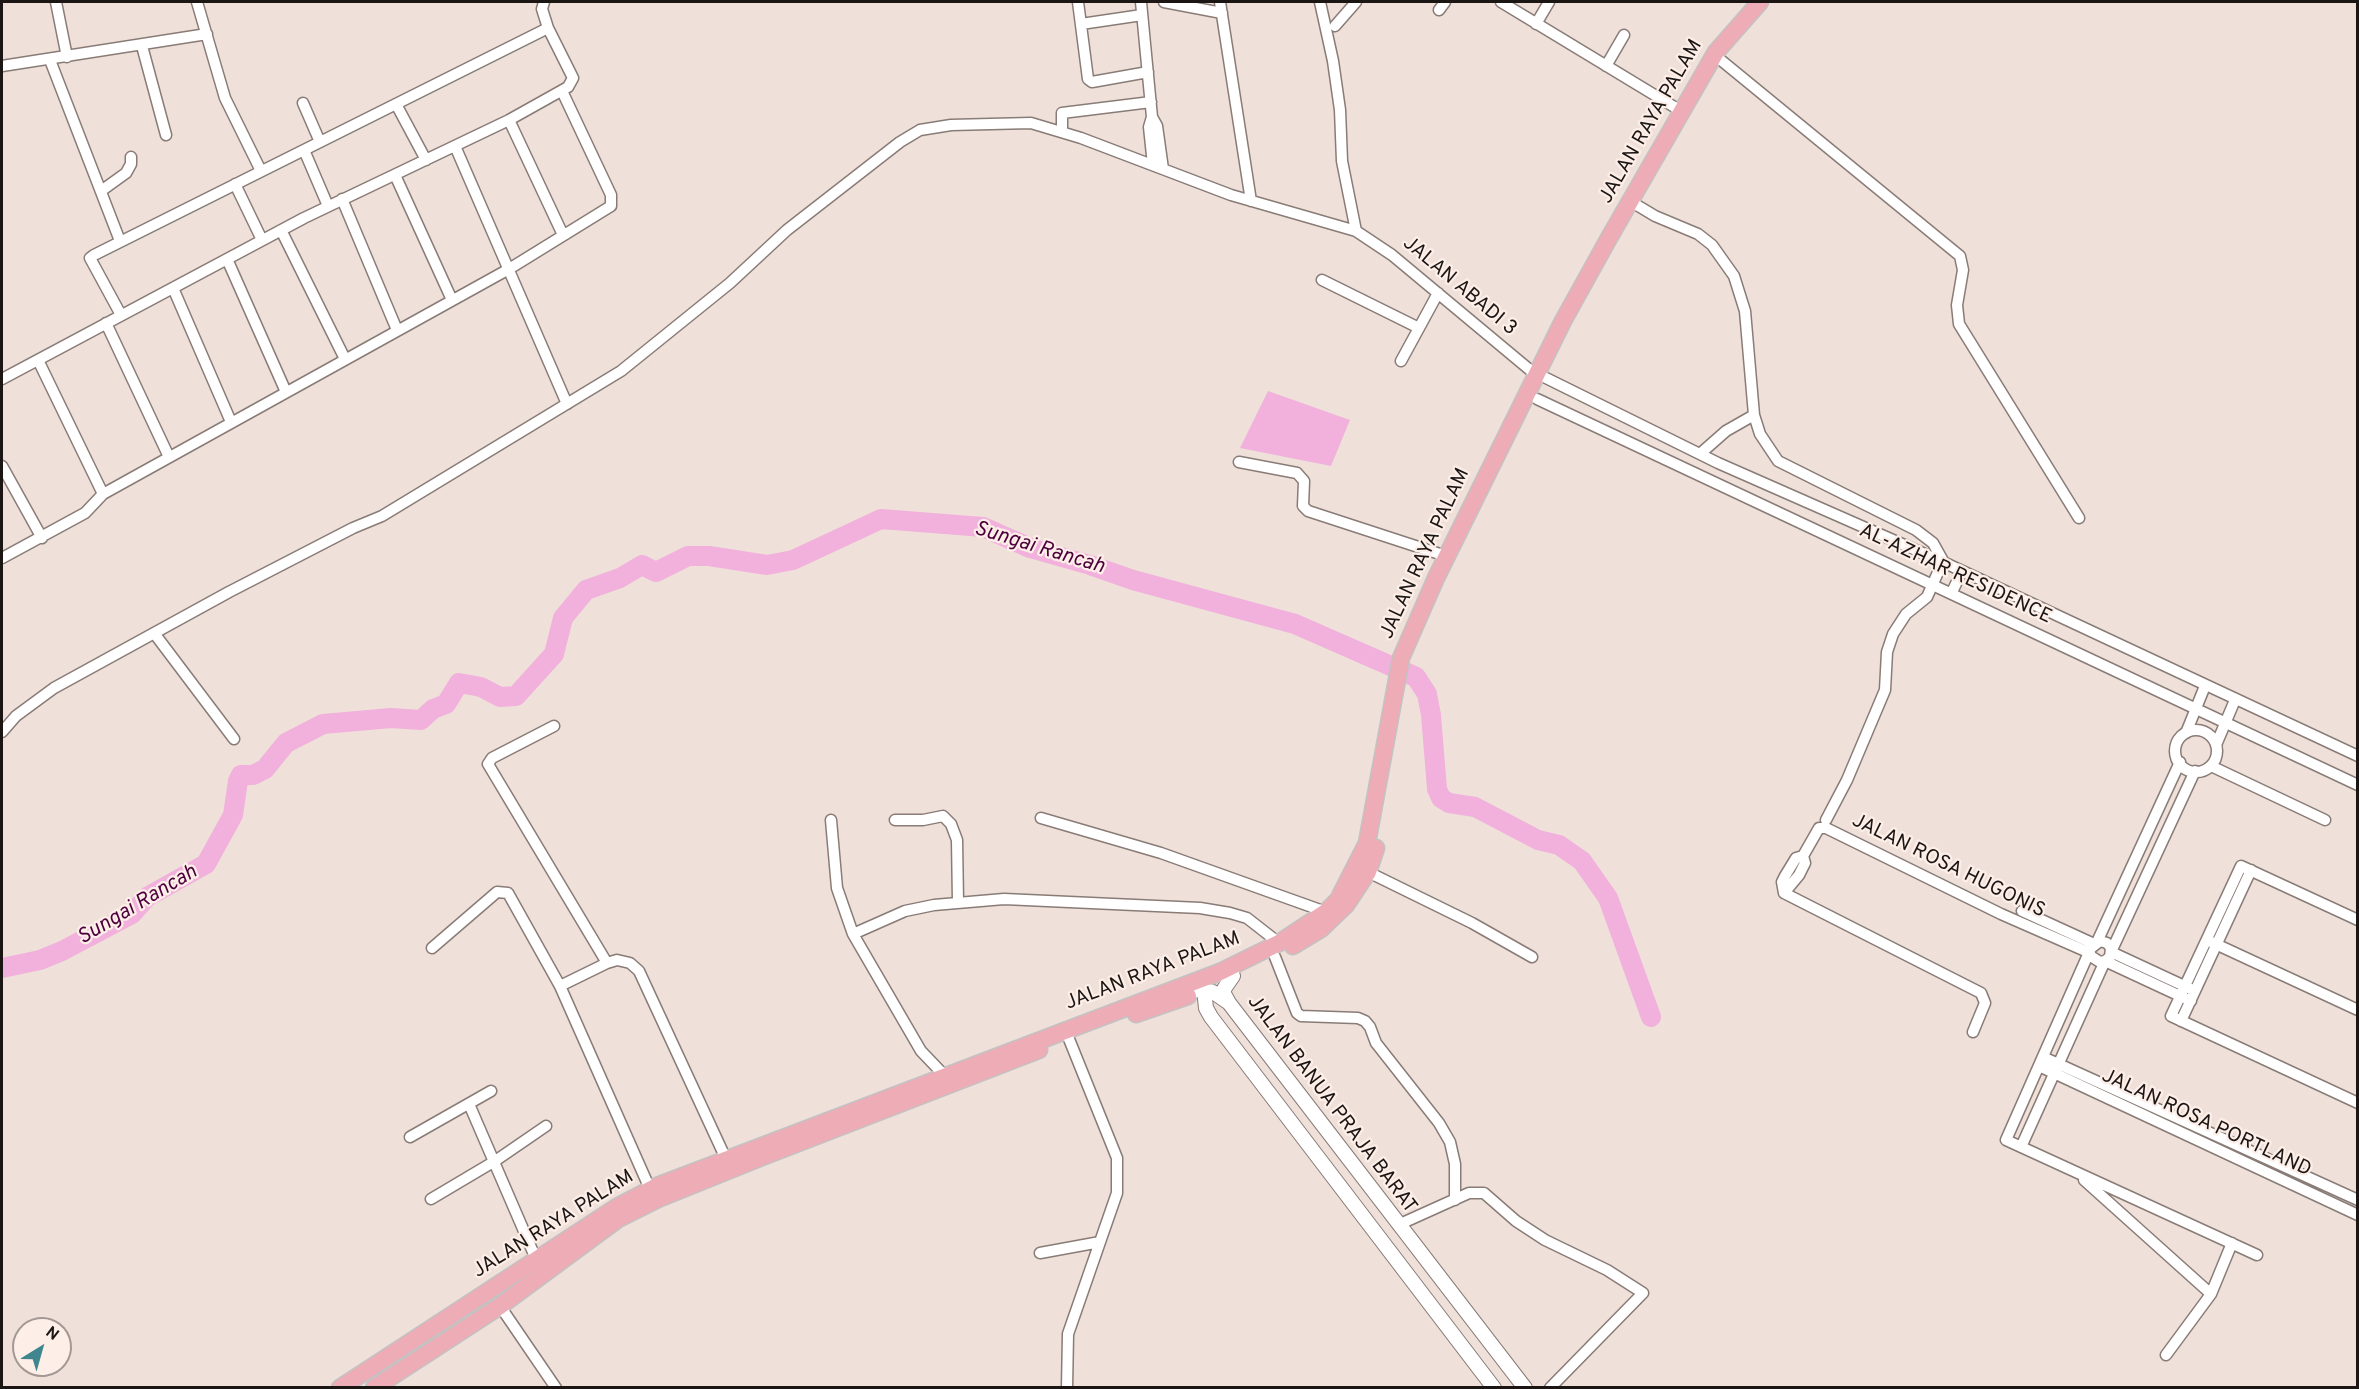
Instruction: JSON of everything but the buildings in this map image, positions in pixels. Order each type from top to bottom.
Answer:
[{"type":"main road","name":"JALAN RAYA PALAM","points":[[1635,204],[1681,111],[1716,52],[1760,2]]},
{"type":"main road","name":"JALAN RAYA PALAM","points":[[1402,669],[1419,638],[1495,470],[1541,376],[1563,321],[1722,61],[1774,2]]},
{"type":"main road","name":"JALAN RAYA PALAM","points":[[340,1388],[617,1207],[650,1189],[726,1159],[794,1140],[1069,1039],[1226,974],[1332,921],[1346,905],[1368,872],[1383,822],[1405,644],[1446,556],[1537,399],[1541,376]]},
{"type":"main road","name":"JALAN RAYA PALAM","points":[[1277,950],[1326,912],[1345,888],[1367,843],[1399,688]]},
{"type":"main road","name":"JALAN RAYA PALAM","points":[[374,1388],[500,1306],[618,1219],[658,1199],[944,1075],[1174,995],[1204,990],[1226,974]]},
{"type":"street","points":[[56,2],[67,57]]},
{"type":"street","points":[[197,2],[225,98],[261,171]]},
{"type":"street","points":[[2,379],[281,230],[508,120],[571,85],[573,78],[548,28],[542,9],[544,2]]},
{"type":"street","points":[[1078,2],[1087,76],[1092,82],[1148,72]]},
{"type":"street","points":[[1141,2],[1152,117],[1157,126],[1158,167]]},
{"type":"street","points":[[1164,2],[1221,7],[1251,201]]},
{"type":"street","points":[[1320,2],[1333,61],[1340,110],[1342,161],[1356,231]]},
{"type":"street","points":[[1335,26],[1356,2]]},
{"type":"street","points":[[1501,2],[1681,111]]},
{"type":"street","points":[[1536,24],[1549,2]]},
{"type":"street","points":[[1081,24],[1142,15]]},
{"type":"street","points":[[121,315],[90,258],[548,28]]},
{"type":"street","points":[[2,66],[142,46],[207,34]]},
{"type":"street","points":[[1606,66],[1624,35]]},
{"type":"street","points":[[142,46],[166,135]]},
{"type":"street","points":[[50,60],[120,241]]},
{"type":"street","points":[[1722,61],[1960,256],[1963,270],[1957,305],[1959,324],[2045,459],[2079,518]]},
{"type":"street","points":[[2,558],[85,513],[103,494],[509,269],[606,210],[612,201],[562,91]]},
{"type":"street","points":[[1062,132],[1062,113],[1151,102]]},
{"type":"street","points":[[303,103],[320,142]]},
{"type":"street","points":[[396,104],[426,160]]},
{"type":"street","points":[[508,120],[562,235]]},
{"type":"street","name":"JALAN ABADI 3","points":[[2,732],[16,716],[54,688],[343,533],[382,516],[621,372],[730,283],[787,230],[900,142],[920,130],[951,124],[1031,123],[1062,132],[1251,201],[1356,231],[1381,246],[1541,376]]},
{"type":"street","points":[[455,146],[567,404]]},
{"type":"street","points":[[304,150],[328,206]]},
{"type":"street","points":[[101,191],[126,173],[131,164],[131,157]]},
{"type":"street","points":[[395,175],[452,300]]},
{"type":"street","points":[[235,184],[262,240]]},
{"type":"street","points":[[342,199],[397,330]]},
{"type":"street","points":[[1635,204],[1698,234],[1712,245],[1734,276],[1745,311],[1755,415],[1760,434],[1778,461],[1916,530],[1933,543],[1943,562],[1934,585],[1924,601],[1906,614],[1893,634],[1887,652],[1885,690],[1847,780],[1826,820]]},
{"type":"street","points":[[281,230],[345,359]]},
{"type":"street","points":[[227,259],[286,392]]},
{"type":"street","points":[[1322,280],[1419,328]]},
{"type":"street","points":[[173,288],[231,422]]},
{"type":"street","points":[[1401,361],[1438,293]]},
{"type":"street","points":[[106,323],[168,457]]},
{"type":"street","points":[[38,360],[103,494]]},
{"type":"street","name":"AL-AZHAR RESIDENCE","points":[[1541,376],[1701,453],[1943,562],[2358,756]]},
{"type":"street","name":"AL-AZHAR RESIDENCE","points":[[1537,399],[1738,495],[1952,592],[2195,711],[2358,785]]},
{"type":"street","points":[[1701,453],[1726,431],[1755,415]]},
{"type":"street","points":[[1239,462],[1297,473],[1304,481],[1303,506],[1308,511],[1446,556]]},
{"type":"street","points":[[2,466],[42,538]]},
{"type":"street","points":[[1952,592],[1962,571]]},
{"type":"street","points":[[154,633],[234,739]]},
{"type":"street","points":[[2205,686],[2186,733],[2177,742],[2175,749],[2180,762],[2186,769],[2195,771],[2211,766],[2325,820]]},
{"type":"street","points":[[2211,766],[2216,756],[2216,745],[2235,700]]},
{"type":"street","points":[[554,726],[492,758],[489,764],[607,963]]},
{"type":"street","points":[[2186,733],[2204,732],[2216,745]]},
{"type":"street","points":[[2180,762],[2006,1140],[2257,1255]]},
{"type":"street","points":[[2021,1147],[2195,771]]},
{"type":"street","points":[[2165,794],[2181,802]]},
{"type":"street","points":[[895,820],[923,820],[943,816],[951,824],[957,840],[958,902]]},
{"type":"street","points":[[1041,818],[1161,852],[1326,912]]},
{"type":"street","points":[[831,820],[837,888],[853,934],[921,1051],[944,1075]]},
{"type":"street","name":"JALAN ROSA HUGONIS","points":[[1973,1032],[1985,1003],[1981,993],[1784,893],[1782,882],[1785,876],[1796,858],[1803,856],[1819,828],[1826,828],[2001,914],[2092,949]]},
{"type":"street","points":[[2358,920],[2241,866],[2212,942],[2188,994],[2171,1016],[2358,1103]]},
{"type":"street","points":[[1368,872],[1472,923],[1532,957]]},
{"type":"street","points":[[432,948],[497,892],[508,893],[560,986],[650,1189]]},
{"type":"street","points":[[853,934],[905,911],[958,902],[1005,899],[1200,908],[1247,918],[1277,950],[1297,1013],[1301,1016],[1365,1020],[1376,1043],[1439,1123],[1450,1142],[1455,1164],[1455,1200]]},
{"type":"street","name":"JALAN ROSA HUGONIS","points":[[2022,911],[2092,949]]},
{"type":"street","points":[[2212,942],[2358,1010]]},
{"type":"street","points":[[2092,949],[2107,943],[2108,956]]},
{"type":"street","points":[[2092,949],[2100,962],[2108,956]]},
{"type":"street","points":[[2108,956],[2188,994]]},
{"type":"street","points":[[560,986],[607,963],[617,960],[630,963],[645,980],[726,1159]]},
{"type":"street","points":[[1226,974],[1224,994],[1229,1003]]},
{"type":"street","points":[[1204,990],[1206,1008],[1211,1017],[1494,1388]]},
{"type":"street","name":"JALAN BANUA PRAJA BARAT","points":[[1204,990],[1213,992],[1229,1003],[1525,1388]]},
{"type":"street","points":[[1174,995],[1211,1017]]},
{"type":"street","points":[[1067,1388],[1068,1334],[1117,1192],[1117,1158],[1069,1039]]},
{"type":"street","name":"JALAN ROSA PORTLAND","points":[[2041,1061],[2358,1215]]},
{"type":"street","name":"JALAN ROSA PORTLAND","points":[[2056,1068],[2358,1200]]},
{"type":"street","points":[[410,1137],[491,1091]]},
{"type":"street","points":[[470,1104],[536,1259]]},
{"type":"street","points":[[431,1199],[495,1161],[546,1126]]},
{"type":"street","points":[[2075,1171],[2211,1294]]},
{"type":"street","points":[[1398,1225],[1469,1193],[1484,1193],[1516,1221],[1545,1240],[1607,1270],[1643,1293],[1550,1388]]},
{"type":"street","points":[[1040,1253],[1100,1242]]},
{"type":"street","points":[[2166,1355],[2211,1294],[2232,1243]]},
{"type":"street","points":[[500,1306],[556,1388]]},
{"type":"shaded area","points":[[1268,391],[1350,420],[1331,466],[1240,448]]},
{"type":"waterway","name":"Sungai Rancah","points":[[2,968],[40,960],[62,951],[132,914],[147,897],[206,864],[233,815],[241,775],[253,775],[265,769],[286,743],[323,724],[391,718],[421,720],[433,709],[446,704],[459,683],[481,687],[500,697],[516,696],[554,654],[563,618],[586,590],[620,578],[642,565],[656,572],[688,556],[709,556],[767,565],[793,560],[881,519],[983,527],[1030,548],[1133,580],[1295,624],[1416,677],[1427,694],[1437,789],[1441,798],[1449,803],[1475,807],[1538,840],[1559,845],[1582,861],[1608,898],[1651,1017]]}]
